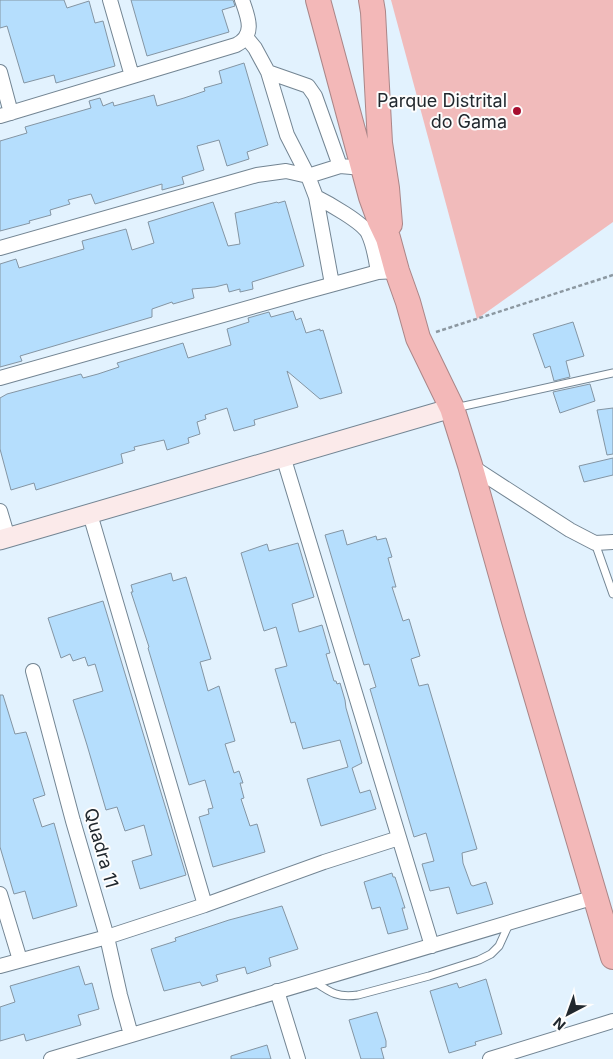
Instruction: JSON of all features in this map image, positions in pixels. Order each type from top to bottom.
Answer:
[{"type":"highway","points":[[318,0],[363,168],[379,219],[388,238]]},
{"type":"highway","points":[[371,0],[380,143],[390,221],[388,272],[408,302],[418,338],[452,408],[613,957]]},
{"type":"street","points":[[110,0],[132,76]]},
{"type":"street","points":[[0,72],[6,114],[223,50],[241,42],[249,30],[249,20],[242,0]]},
{"type":"street","points":[[246,37],[255,48],[268,72],[287,135],[308,176],[316,197],[332,284]]},
{"type":"street","points":[[268,72],[308,86],[315,96],[340,166]]},
{"type":"street","points":[[0,248],[257,175],[286,172],[308,176],[340,166],[363,168]]},
{"type":"street","points":[[0,378],[332,284],[388,272],[365,229],[332,205],[316,197]]},
{"type":"street","points":[[0,511],[4,539],[452,408]]},
{"type":"street","points":[[283,456],[432,946]]},
{"type":"street","points":[[470,465],[561,525],[595,543],[613,542]]},
{"type":"street","points":[[90,514],[205,905]]},
{"type":"street","name":"Quadra 11","points":[[34,671],[73,821],[107,937],[131,1035]]},
{"type":"street","points":[[0,966],[107,937],[399,838]]},
{"type":"street","points":[[0,894],[20,960]]},
{"type":"street","points":[[51,1059],[72,1056],[131,1035],[595,898]]},
{"type":"street","points":[[277,991],[298,1059]]},
{"type":"street","points":[[490,1059],[613,1021]]},
{"type":"lane","points":[[452,408],[613,373]]},
{"type":"lane","points":[[595,543],[613,594]]},
{"type":"lane","points":[[314,981],[336,995],[346,996],[429,976],[479,960],[491,954],[499,946],[509,924]]},
{"type":"path","points":[[418,338],[613,275]]},
{"type":"shaded area","name":"Parque Distrital do Gama","points":[[391,0],[613,0],[613,222],[477,319]]},
{"type":"building","points":[[0,0],[64,0],[67,8],[89,1],[95,23],[103,21],[115,66],[56,83],[54,75],[24,83],[7,26],[0,28]]},
{"type":"building","points":[[131,0],[233,0],[235,6],[222,10],[229,32],[147,56]]},
{"type":"building","points":[[244,63],[268,145],[247,152],[249,159],[227,166],[219,140],[197,146],[204,170],[182,177],[184,184],[162,190],[162,184],[95,204],[91,194],[68,200],[70,204],[50,210],[51,215],[0,231],[0,141],[27,133],[25,127],[91,108],[89,101],[100,98],[103,106],[113,102],[114,106],[154,95],[157,106],[184,98],[205,91],[204,88],[222,83],[219,71]]},
{"type":"building","points":[[285,201],[304,266],[252,282],[253,289],[240,292],[240,289],[229,292],[227,284],[192,289],[194,298],[173,304],[172,302],[152,309],[152,317],[20,356],[22,361],[0,367],[0,264],[16,259],[19,268],[84,249],[82,241],[126,229],[132,250],[154,243],[148,222],[213,202],[228,246],[240,244],[235,213]]},
{"type":"building","points":[[293,311],[296,320],[301,318],[306,333],[320,329],[320,331],[323,330],[342,393],[320,399],[287,371],[298,407],[254,420],[255,425],[234,431],[227,408],[205,415],[206,419],[197,422],[200,434],[188,438],[189,443],[167,450],[164,440],[134,447],[135,450],[121,454],[123,463],[36,490],[34,483],[11,490],[0,449],[0,398],[7,394],[81,374],[83,378],[98,374],[119,367],[117,363],[183,343],[188,358],[231,345],[227,329],[249,322],[248,318],[269,312],[271,317]]},
{"type":"building","points":[[573,322],[584,356],[566,361],[570,377],[554,381],[550,366],[545,368],[533,334]]},
{"type":"building","points":[[590,384],[595,401],[560,413],[553,392]]},
{"type":"building","points":[[613,408],[613,454],[607,455],[597,410]]},
{"type":"building","points":[[613,458],[613,475],[584,482],[579,466]]},
{"type":"building","points":[[343,530],[347,545],[376,536],[377,540],[386,538],[392,557],[388,558],[396,587],[392,587],[403,621],[409,619],[420,656],[411,659],[419,686],[428,684],[477,849],[462,853],[463,863],[471,885],[486,882],[493,904],[457,914],[449,887],[430,891],[422,864],[434,861],[426,833],[414,837],[370,689],[376,687],[369,664],[364,665],[325,535]]},
{"type":"building","points":[[298,543],[314,597],[292,604],[299,632],[322,625],[330,653],[326,654],[334,681],[337,684],[340,683],[362,763],[352,768],[360,793],[370,790],[376,809],[321,826],[307,779],[348,767],[340,740],[303,749],[295,722],[291,723],[275,669],[287,666],[276,627],[264,631],[241,553],[267,544],[269,551]]},
{"type":"building","points":[[171,573],[173,581],[186,577],[211,659],[200,662],[208,691],[219,686],[235,741],[225,744],[234,773],[239,771],[243,783],[240,783],[244,798],[241,799],[250,826],[257,824],[265,852],[213,867],[199,817],[209,814],[208,809],[213,808],[205,780],[189,785],[131,592],[133,592],[131,585]]},
{"type":"building","points":[[103,601],[186,875],[140,889],[132,861],[152,855],[144,825],[125,831],[117,807],[106,810],[73,700],[103,691],[95,664],[88,666],[85,657],[73,661],[70,654],[61,658],[48,618]]},
{"type":"building","points":[[0,695],[3,695],[15,734],[26,732],[45,795],[33,799],[42,827],[54,823],[77,906],[33,919],[25,891],[14,894],[0,847]]},
{"type":"building","points":[[392,873],[405,908],[402,908],[408,929],[388,934],[380,907],[372,909],[364,882]]},
{"type":"building","points":[[282,906],[298,949],[269,958],[271,966],[247,974],[245,967],[216,975],[218,981],[202,986],[200,982],[164,991],[151,949],[176,941],[175,938],[229,920]]},
{"type":"building","points":[[79,966],[85,985],[92,983],[99,1009],[78,1015],[81,1025],[26,1041],[24,1034],[0,1041],[0,1007],[15,1002],[10,986]]},
{"type":"building","points":[[486,979],[502,1034],[475,1042],[476,1045],[449,1053],[430,991],[457,983],[459,988]]},
{"type":"building","points":[[377,1012],[386,1041],[386,1047],[381,1048],[384,1059],[361,1059],[349,1020]]},
{"type":"building","points":[[267,1045],[271,1059],[231,1059],[231,1056]]},
{"type":"place","name":"Parque Distrital do Gama","points":[[517,111]]}]
